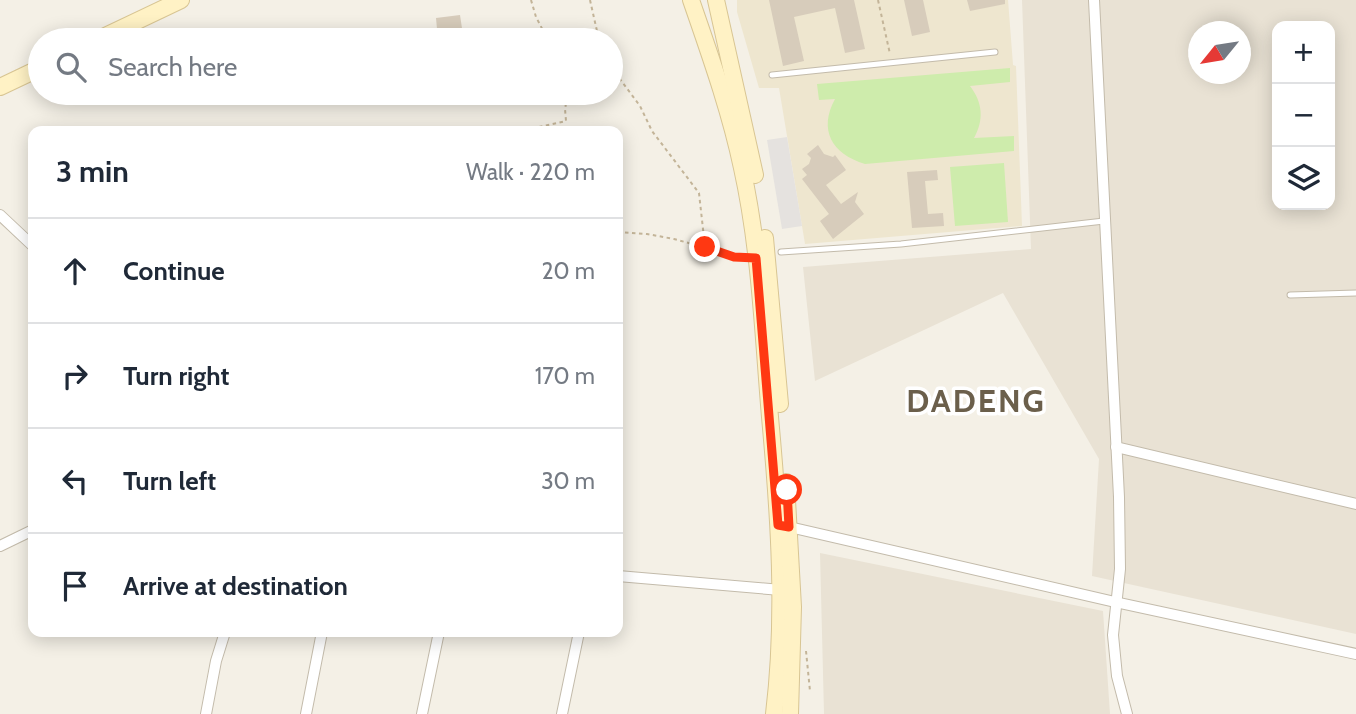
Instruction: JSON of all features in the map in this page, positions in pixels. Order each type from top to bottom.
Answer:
[{"type":"main road","points":[[122,28],[181,0]]},
{"type":"main road","points":[[691,0],[723,94],[743,169],[756,258],[793,607],[790,714]]},
{"type":"main road","points":[[717,1],[754,170],[765,244],[784,526],[778,679],[774,714]]},
{"type":"main road","points":[[0,87],[28,74]]},
{"type":"street","points":[[1094,0],[1120,569],[1113,635],[1117,676],[1127,714]]},
{"type":"street","points":[[2,220],[28,242]]},
{"type":"street","points":[[1116,447],[1356,504]]},
{"type":"street","points":[[784,526],[1115,603],[1356,654]]},
{"type":"street","points":[[0,546],[28,532]]},
{"type":"street","points":[[623,576],[781,590]]},
{"type":"street","points":[[206,714],[223,637]]},
{"type":"street","points":[[306,714],[321,637]]},
{"type":"street","points":[[422,714],[438,637]]},
{"type":"street","points":[[562,714],[578,637]]},
{"type":"lane","points":[[772,75],[995,52]]},
{"type":"lane","points":[[781,252],[901,244],[1104,221]]},
{"type":"lane","points":[[1290,295],[1356,293]]},
{"type":"path","points":[[531,0],[542,28]]},
{"type":"path","points":[[590,0],[596,28]]},
{"type":"path","points":[[878,0],[891,61]]},
{"type":"path","points":[[623,83],[640,106],[652,131],[699,193],[705,247]]},
{"type":"path","points":[[544,126],[566,121],[566,105]]},
{"type":"path","points":[[623,232],[647,234],[705,247],[734,257],[756,258]]},
{"type":"shaded area","points":[[737,0],[1008,0],[1013,65],[1016,66],[1022,226],[805,244],[779,88],[759,88],[737,12]]},
{"type":"shaded area","points":[[1022,0],[1356,0],[1356,634],[1092,576],[1099,459],[1003,293],[815,381],[803,267],[1031,249]]},
{"type":"shaded area","points":[[787,137],[802,226],[782,229],[767,140]]},
{"type":"shaded area","points":[[820,553],[1103,611],[1110,714],[824,714]]},
{"type":"green space","points":[[1010,68],[1010,82],[970,86],[978,99],[981,112],[974,138],[1014,136],[1014,151],[865,164],[844,154],[831,139],[828,121],[835,99],[819,100],[817,84]]},
{"type":"green space","points":[[1004,163],[1008,222],[955,226],[950,167]]},
{"type":"building","points":[[769,0],[854,0],[865,49],[845,53],[835,8],[794,17],[804,61],[783,66]]},
{"type":"building","points":[[904,0],[923,0],[930,32],[912,36]]},
{"type":"building","points":[[967,0],[1005,0],[1005,4],[970,11]]},
{"type":"building","points":[[460,15],[462,28],[437,28],[436,18]]},
{"type":"building","points":[[818,145],[824,154],[833,157],[835,155],[846,170],[826,185],[841,204],[858,192],[855,202],[864,214],[833,239],[820,221],[829,214],[802,179],[807,175],[802,169],[809,164],[811,158],[807,154]]},
{"type":"building","points":[[937,170],[938,180],[925,181],[928,214],[943,213],[944,226],[912,228],[907,172]]},
{"type":"district","name":"DADENG","points":[[976,401]]},
{"type":"route","points":[[705,247],[734,257],[756,258],[778,525],[789,527],[787,490]]}]
